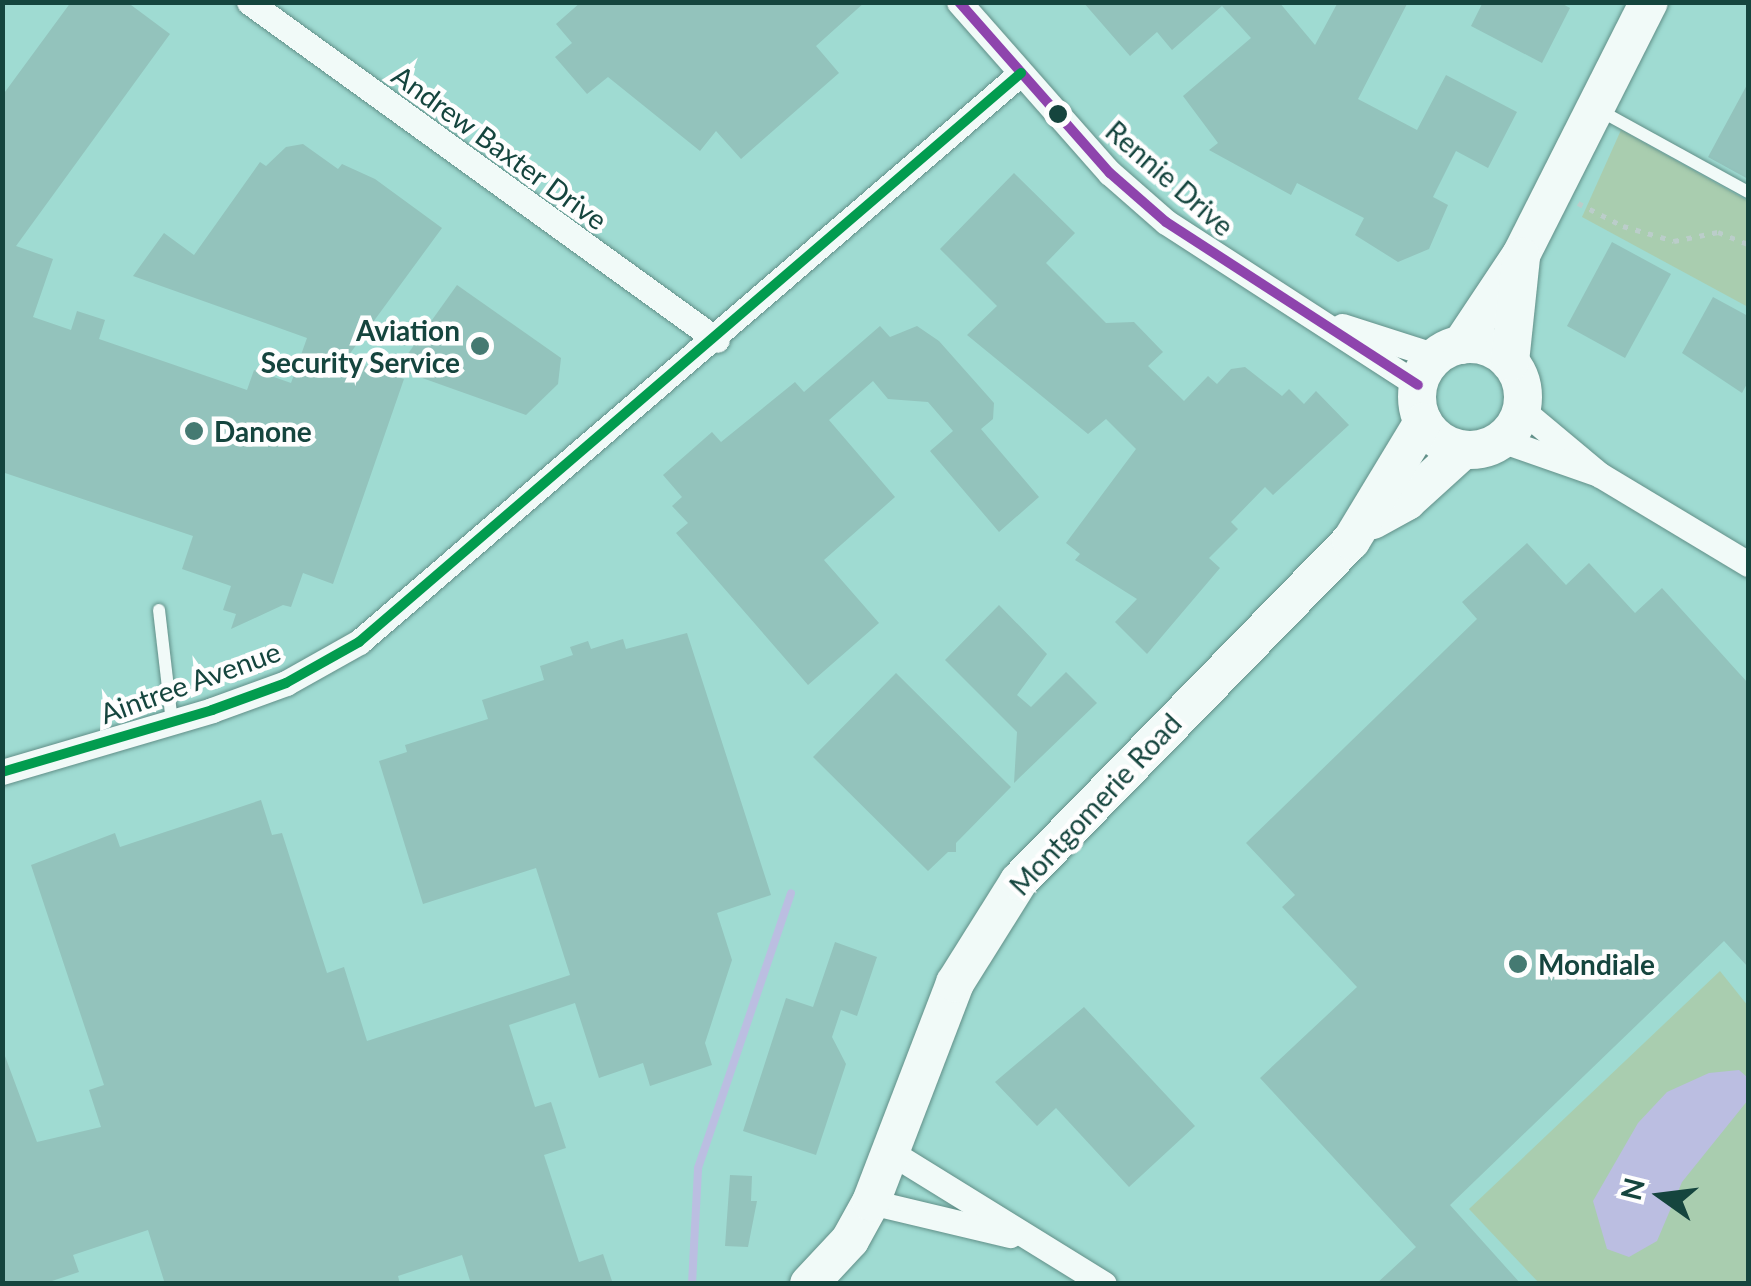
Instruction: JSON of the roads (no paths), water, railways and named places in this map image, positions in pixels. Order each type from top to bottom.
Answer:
[{"type":"street","name":"Andrew Baxter Drive","points":[[249,2],[717,340]]},
{"type":"street","name":"Rennie Drive","points":[[959,2],[1110,173],[1166,222],[1236,272],[1434,377]]},
{"type":"street","name":"Montgomerie Road","points":[[1362,526],[1434,377],[1521,255],[1649,2]]},
{"type":"street","name":"Aintree Avenue","points":[[2,772],[172,723],[286,683],[360,642],[717,340],[1021,73]]},
{"type":"street","name":"Montgomerie Road","points":[[1510,362],[1521,255]]},
{"type":"street","points":[[1479,345],[1510,362],[1518,376],[1511,425],[1463,450],[1433,436],[1434,377],[1479,345]]},
{"type":"street","points":[[1511,425],[1748,564]]},
{"type":"street","points":[[1511,425],[1600,475]]},
{"type":"street","name":"Montgomerie Road","points":[[809,1284],[850,1240],[871,1202],[955,983],[1019,881],[1362,526],[1407,501],[1463,450]]},
{"type":"street","points":[[892,1153],[952,1185],[1020,1237],[1104,1284]]},
{"type":"street","points":[[871,1202],[1020,1237]]},
{"type":"lane","points":[[1596,108],[1748,192]]},
{"type":"lane","points":[[159,610],[172,723]]},
{"type":"water","points":[[1739,1070],[1748,1078],[1748,1100],[1682,1182],[1657,1241],[1629,1257],[1607,1249],[1593,1201],[1638,1123],[1667,1092],[1709,1073]]},
{"type":"waterway","points":[[692,1284],[698,1168],[791,893]]},
{"type":"place","name":"Aviation Security Service","points":[[480,346]]},
{"type":"place","name":"Danone","points":[[194,431]]},
{"type":"place","name":"Mondiale","points":[[1518,964]]}]
